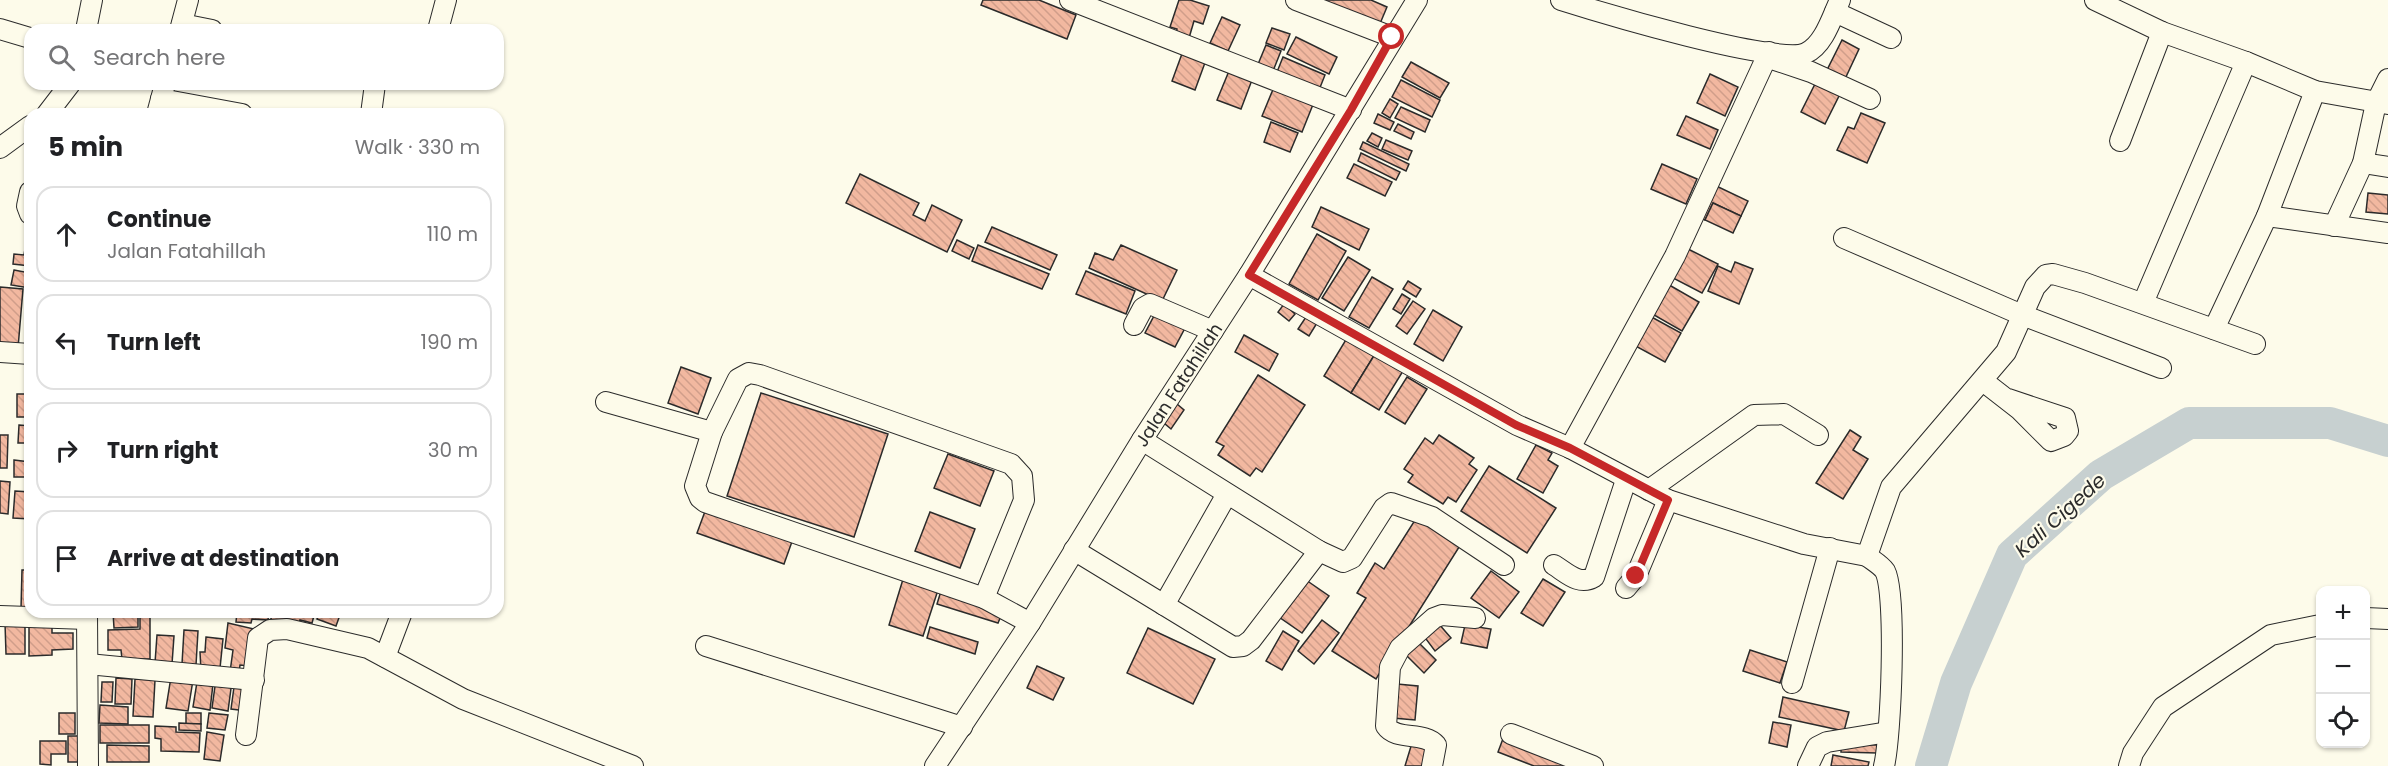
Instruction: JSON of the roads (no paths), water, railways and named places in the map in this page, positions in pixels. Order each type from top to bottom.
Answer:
[{"type":"street","points":[[87,24],[92,0]]},
{"type":"street","points":[[182,24],[188,0]]},
{"type":"street","points":[[440,24],[446,0]]},
{"type":"street","points":[[1070,0],[1351,110]]},
{"type":"street","points":[[1296,0],[1392,37]]},
{"type":"street","name":"Jalan Fatahillah","points":[[935,766],[1030,622],[1142,440],[1249,275],[1351,110],[1392,37],[1417,0]]},
{"type":"street","points":[[1562,0],[1739,49],[1768,54],[1805,54],[1818,45],[1837,6],[1891,38]]},
{"type":"street","points":[[2095,0],[2162,32],[2246,62],[2315,91],[2382,103]]},
{"type":"street","points":[[0,29],[24,36]]},
{"type":"street","points":[[2120,141],[2162,32]]},
{"type":"street","points":[[1768,54],[1870,99]]},
{"type":"street","points":[[1570,448],[1675,256],[1768,54]]},
{"type":"street","points":[[2143,303],[2246,62]]},
{"type":"street","points":[[2334,226],[2363,163],[2388,79]]},
{"type":"street","points":[[52,108],[65,90]]},
{"type":"street","points":[[372,108],[374,90]]},
{"type":"street","points":[[2214,329],[2267,216],[2315,91]]},
{"type":"street","points":[[161,99],[210,108]]},
{"type":"street","points":[[0,148],[24,130]]},
{"type":"street","points":[[2363,163],[2388,167]]},
{"type":"street","points":[[2267,216],[2388,233]]},
{"type":"street","points":[[1844,238],[2022,315],[2161,368]]},
{"type":"street","points":[[1867,556],[1891,486],[2006,352],[2041,278],[2053,274],[2143,303],[2255,344]]},
{"type":"street","points":[[1249,275],[1516,425],[1570,448],[1626,480],[1668,500],[1804,544],[1867,556],[1884,571],[1893,609],[1888,732],[1884,766]]},
{"type":"street","points":[[1134,325],[1143,308],[1150,304],[1213,332]]},
{"type":"street","points":[[0,351],[24,353]]},
{"type":"street","points":[[984,598],[1024,500],[1022,476],[1011,464],[760,375],[749,374],[738,379],[712,432],[694,486],[705,502],[984,598],[1030,622]]},
{"type":"street","points":[[1983,381],[2008,399]]},
{"type":"street","points":[[606,402],[712,432]]},
{"type":"street","points":[[1649,490],[1754,415],[1784,414],[1818,435]]},
{"type":"street","points":[[1142,440],[1319,551],[1343,562],[1352,558],[1384,508],[1391,503],[1432,517],[1504,565]]},
{"type":"street","points":[[1554,565],[1578,580],[1588,580],[1594,577],[1626,480]]},
{"type":"street","points":[[1164,605],[1227,494]]},
{"type":"street","points":[[1626,588],[1636,576],[1668,500]]},
{"type":"street","points":[[1792,683],[1830,548]]},
{"type":"street","points":[[1074,550],[1233,647],[1243,646],[1251,640],[1319,551]]},
{"type":"street","points":[[1432,766],[1436,745],[1431,740],[1391,732],[1386,726],[1392,661],[1407,639],[1434,618],[1442,615],[1475,618]]},
{"type":"street","points":[[0,616],[24,616]]},
{"type":"street","points":[[87,618],[88,766]]},
{"type":"street","points":[[385,657],[400,618]]},
{"type":"street","points":[[2370,618],[2388,619]]},
{"type":"street","points":[[2129,766],[2133,753],[2163,707],[2271,635],[2316,626]]},
{"type":"street","points":[[246,735],[258,638],[270,630],[301,632],[368,648],[464,699],[633,766]]},
{"type":"street","points":[[706,646],[962,727]]},
{"type":"street","points":[[88,664],[254,680]]},
{"type":"street","points":[[1808,766],[1817,747],[1827,742],[1888,732]]},
{"type":"street","points":[[1511,734],[1593,766]]},
{"type":"waterway","name":"Kali Cigede","points":[[1931,766],[1956,683],[2012,555],[2101,475],[2189,423],[2330,423],[2388,441]]}]
